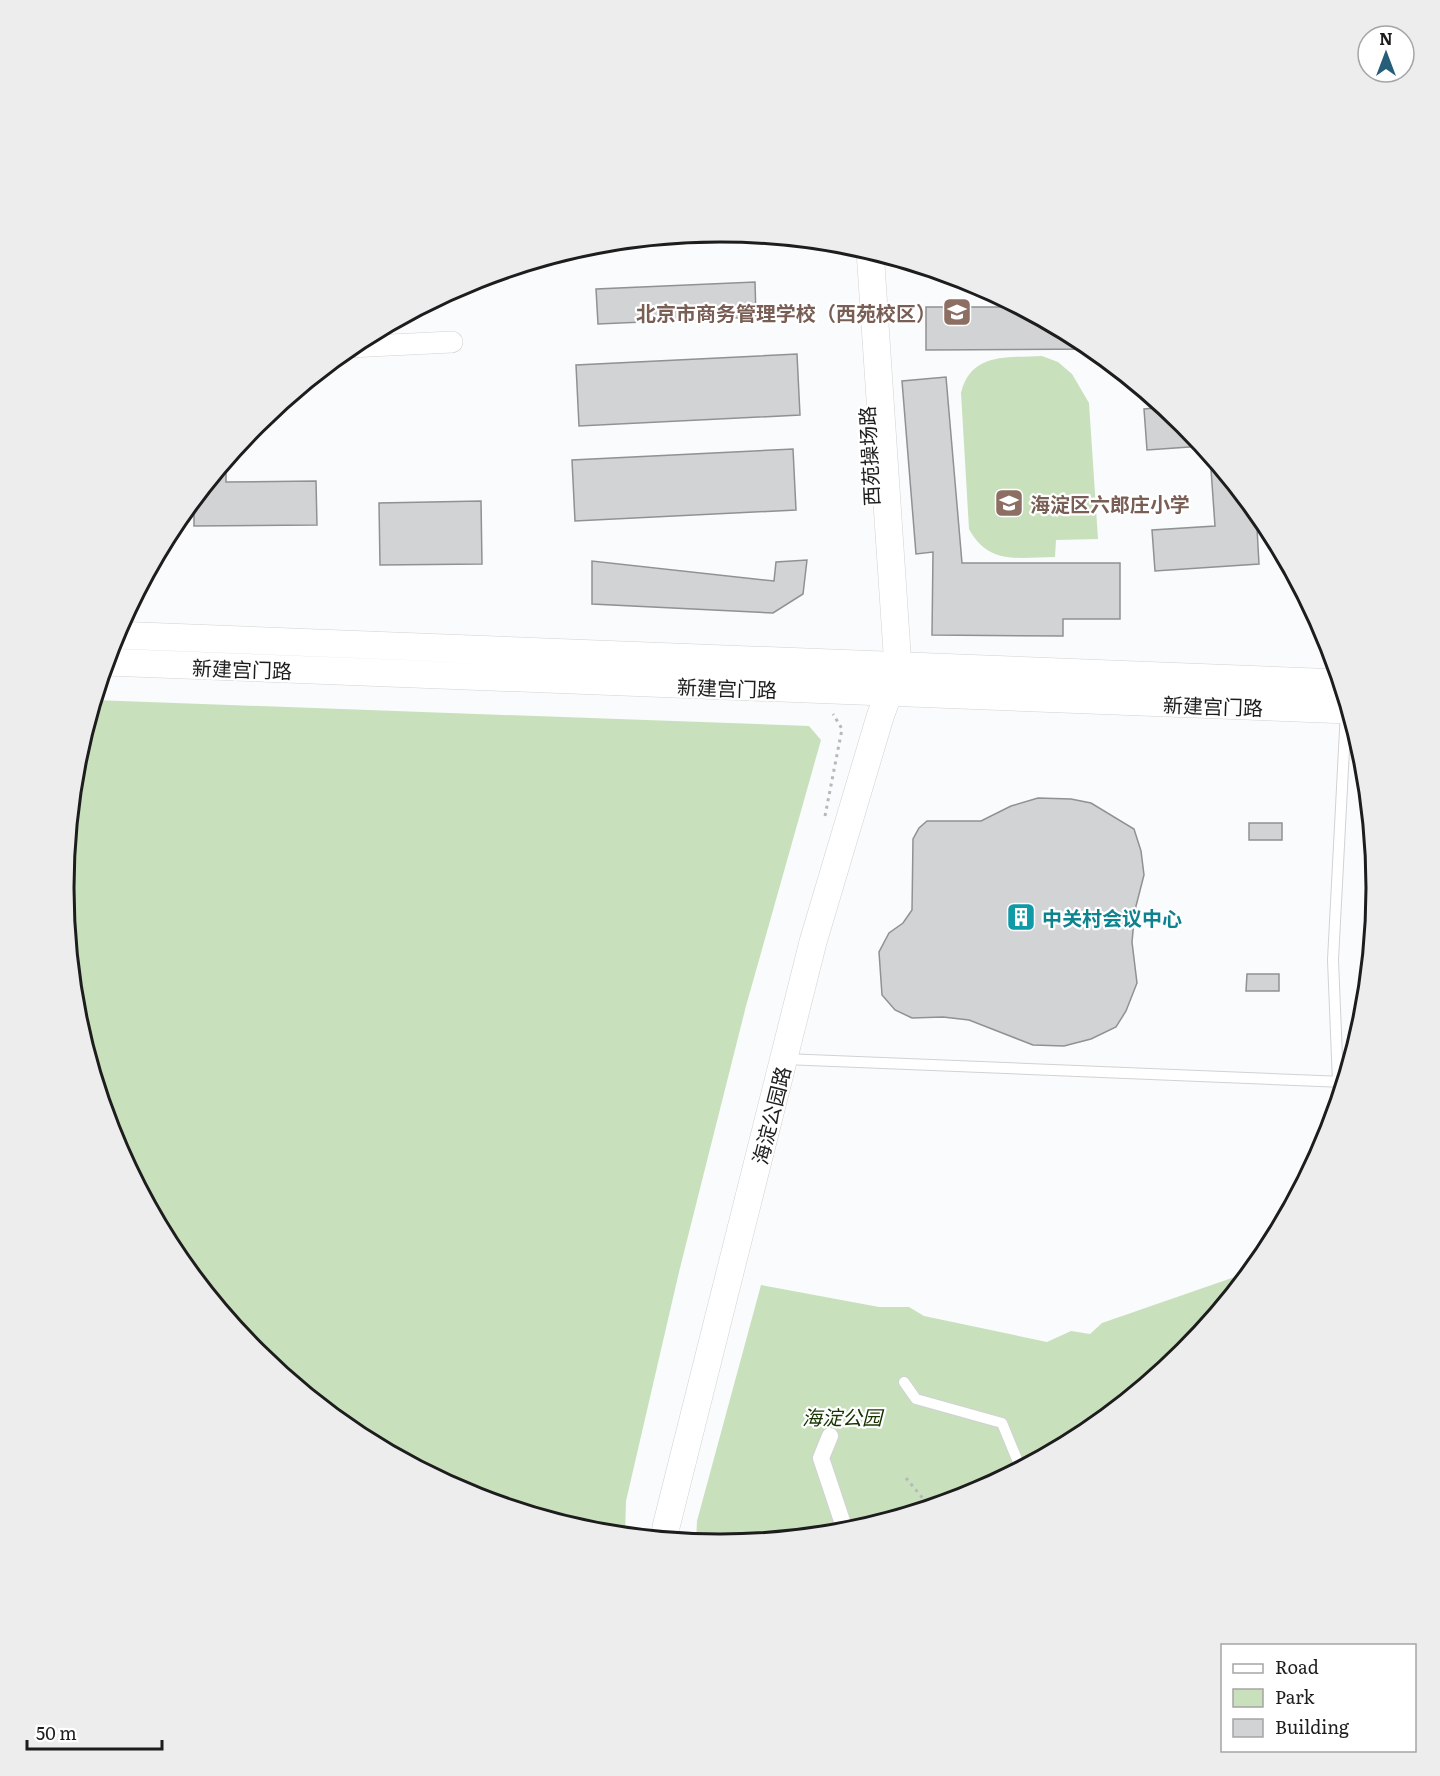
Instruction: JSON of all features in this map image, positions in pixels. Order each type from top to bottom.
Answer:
[{"type":"street","name":"西苑操场路","points":[[856,256],[890,667]]},
{"type":"street","name":"西苑操场路","points":[[870,260],[890,667]]},
{"type":"street","points":[[367,346],[452,342]]},
{"type":"street","name":"新建宫门路","points":[[126,635],[890,667],[1333,683]]},
{"type":"street","name":"新建宫门路","points":[[115,662],[1341,710]]},
{"type":"street","name":"海淀公园路","points":[[666,1532],[813,942],[880,717],[890,694],[890,667]]},
{"type":"street","points":[[830,1436],[822,1458],[843,1523]]},
{"type":"lane","points":[[1340,1068],[1333,960],[1347,732]]},
{"type":"lane","points":[[783,1059],[1336,1082]]},
{"type":"lane","points":[[904,1382],[916,1398],[1002,1423],[1018,1462]]},
{"type":"path","points":[[906,1478],[925,1501]]},
{"type":"green space","points":[[1042,356],[1058,362],[1072,374],[1089,403],[1098,539],[1056,540],[1055,557],[1006,557],[986,549],[969,529],[961,393],[973,370],[982,364],[1004,358]]},
{"type":"green space","points":[[102,700],[809,726],[821,740],[746,1006],[679,1272],[626,1501],[625,1527],[594,1522],[512,1500],[434,1468],[397,1448],[326,1401],[294,1374],[234,1314],[182,1247],[140,1174],[108,1096],[86,1014],[79,972],[75,930],[75,846],[86,762]]},
{"type":"green space","name":"海淀公园","points":[[1237,1276],[1177,1345],[1114,1401],[1079,1426],[1006,1468],[928,1500],[846,1522],[762,1533],[696,1533],[697,1521],[761,1285],[879,1307],[909,1307],[924,1316],[1047,1342],[1071,1331],[1090,1334],[1102,1323]]},
{"type":"building","points":[[755,282],[756,317],[598,324],[596,289]]},
{"type":"building","points":[[926,307],[1004,307],[1078,349],[926,350]]},
{"type":"building","points":[[797,354],[800,415],[579,426],[576,365]]},
{"type":"building","points":[[946,377],[962,563],[1120,563],[1120,619],[1063,619],[1063,636],[932,635],[933,552],[916,554],[902,381]]},
{"type":"building","points":[[1153,408],[1192,447],[1147,450],[1144,409]]},
{"type":"building","points":[[793,449],[796,510],[575,521],[572,460]]},
{"type":"building","points":[[1211,468],[1257,528],[1259,564],[1155,571],[1152,530],[1215,526]]},
{"type":"building","points":[[226,471],[226,482],[316,481],[317,525],[194,526],[194,512]]},
{"type":"building","points":[[481,501],[482,564],[380,565],[379,503]]},
{"type":"building","points":[[807,560],[803,594],[773,613],[592,604],[592,561],[774,581],[776,562]]},
{"type":"building","name":"中关村会议中心","points":[[1038,798],[1071,799],[1091,803],[1134,829],[1141,851],[1144,875],[1135,910],[1132,942],[1137,983],[1126,1011],[1116,1027],[1091,1039],[1064,1046],[1033,1045],[969,1020],[943,1017],[912,1018],[895,1010],[882,995],[879,952],[889,933],[903,923],[912,910],[913,839],[919,828],[927,821],[981,821],[1011,806]]},
{"type":"building","points":[[1249,823],[1282,823],[1282,840],[1249,840]]},
{"type":"building","points":[[1247,974],[1279,974],[1279,991],[1246,991]]},
{"type":"place","name":"北京市商务管理学校（西苑校区）","points":[[957,312]]},
{"type":"place","name":"海淀区六郎庄小学","points":[[1009,503]]},
{"type":"place","name":"中关村会议中心","points":[[1021,917]]}]
